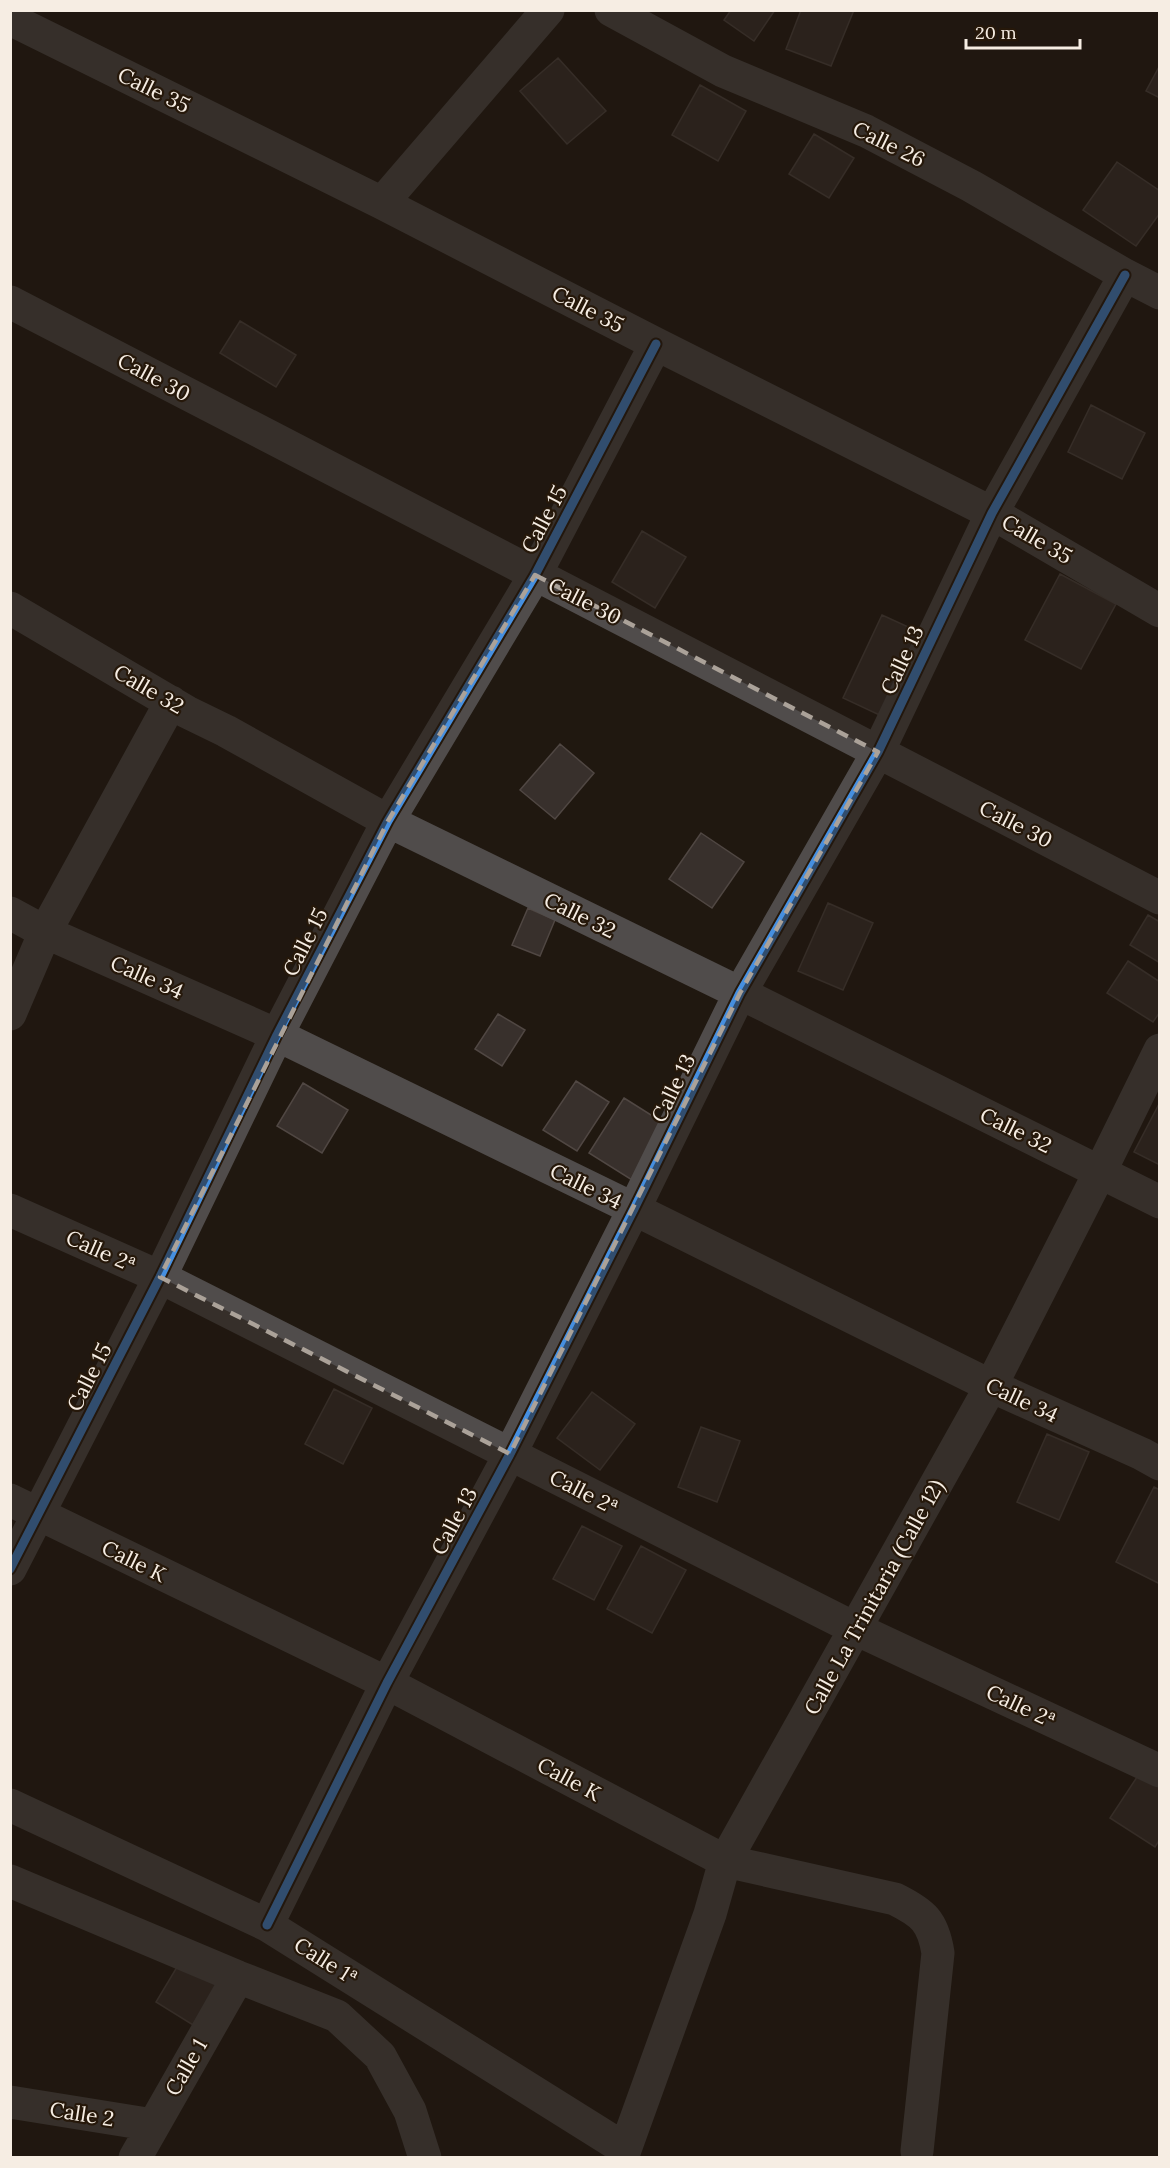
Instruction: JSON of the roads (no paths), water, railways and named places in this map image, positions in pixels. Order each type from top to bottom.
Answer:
[{"type":"street","points":[[382,203],[548,10]]},
{"type":"street","name":"Calle 26","points":[[611,10],[723,71],[866,131],[971,186],[1160,293]]},
{"type":"street","name":"Calle 35","points":[[10,19],[382,203],[656,345],[992,513],[1160,611]]},
{"type":"street","name":"Calle 13","points":[[267,1924],[387,1683],[510,1454],[740,993],[878,752],[992,513],[1125,275]]},
{"type":"street","name":"Calle 30","points":[[10,302],[1160,898]]},
{"type":"street","name":"Calle 15","points":[[10,1569],[160,1277],[277,1035],[388,821],[536,575],[656,345]]},
{"type":"street","name":"Calle 32","points":[[10,608],[171,702],[388,821],[1160,1202]]},
{"type":"street","points":[[10,1014],[45,932],[171,702]]},
{"type":"street","name":"Calle 34","points":[[10,913],[45,932],[277,1035],[991,1386],[1160,1464]]},
{"type":"street","name":"Calle La Trinitaria (Calle 12)","points":[[623,2153],[710,1914],[725,1861],[991,1386],[1160,1050]]},
{"type":"street","name":"Calle 2ª","points":[[10,1210],[160,1277],[856,1629],[1160,1771]]},
{"type":"street","name":"Calle K","points":[[10,1500],[387,1683],[725,1861],[895,1899],[913,1907],[926,1918],[935,1934],[938,1953],[917,2151]]},
{"type":"street","name":"Calle 1ª","points":[[10,1805],[267,1924],[623,2153]]},
{"type":"street","points":[[10,1881],[337,2016],[380,2056],[410,2111],[425,2157]]},
{"type":"street","name":"Calle 1","points":[[135,2157],[238,1977]]},
{"type":"street","name":"Calle 2","points":[[10,2102],[153,2125]]}]
